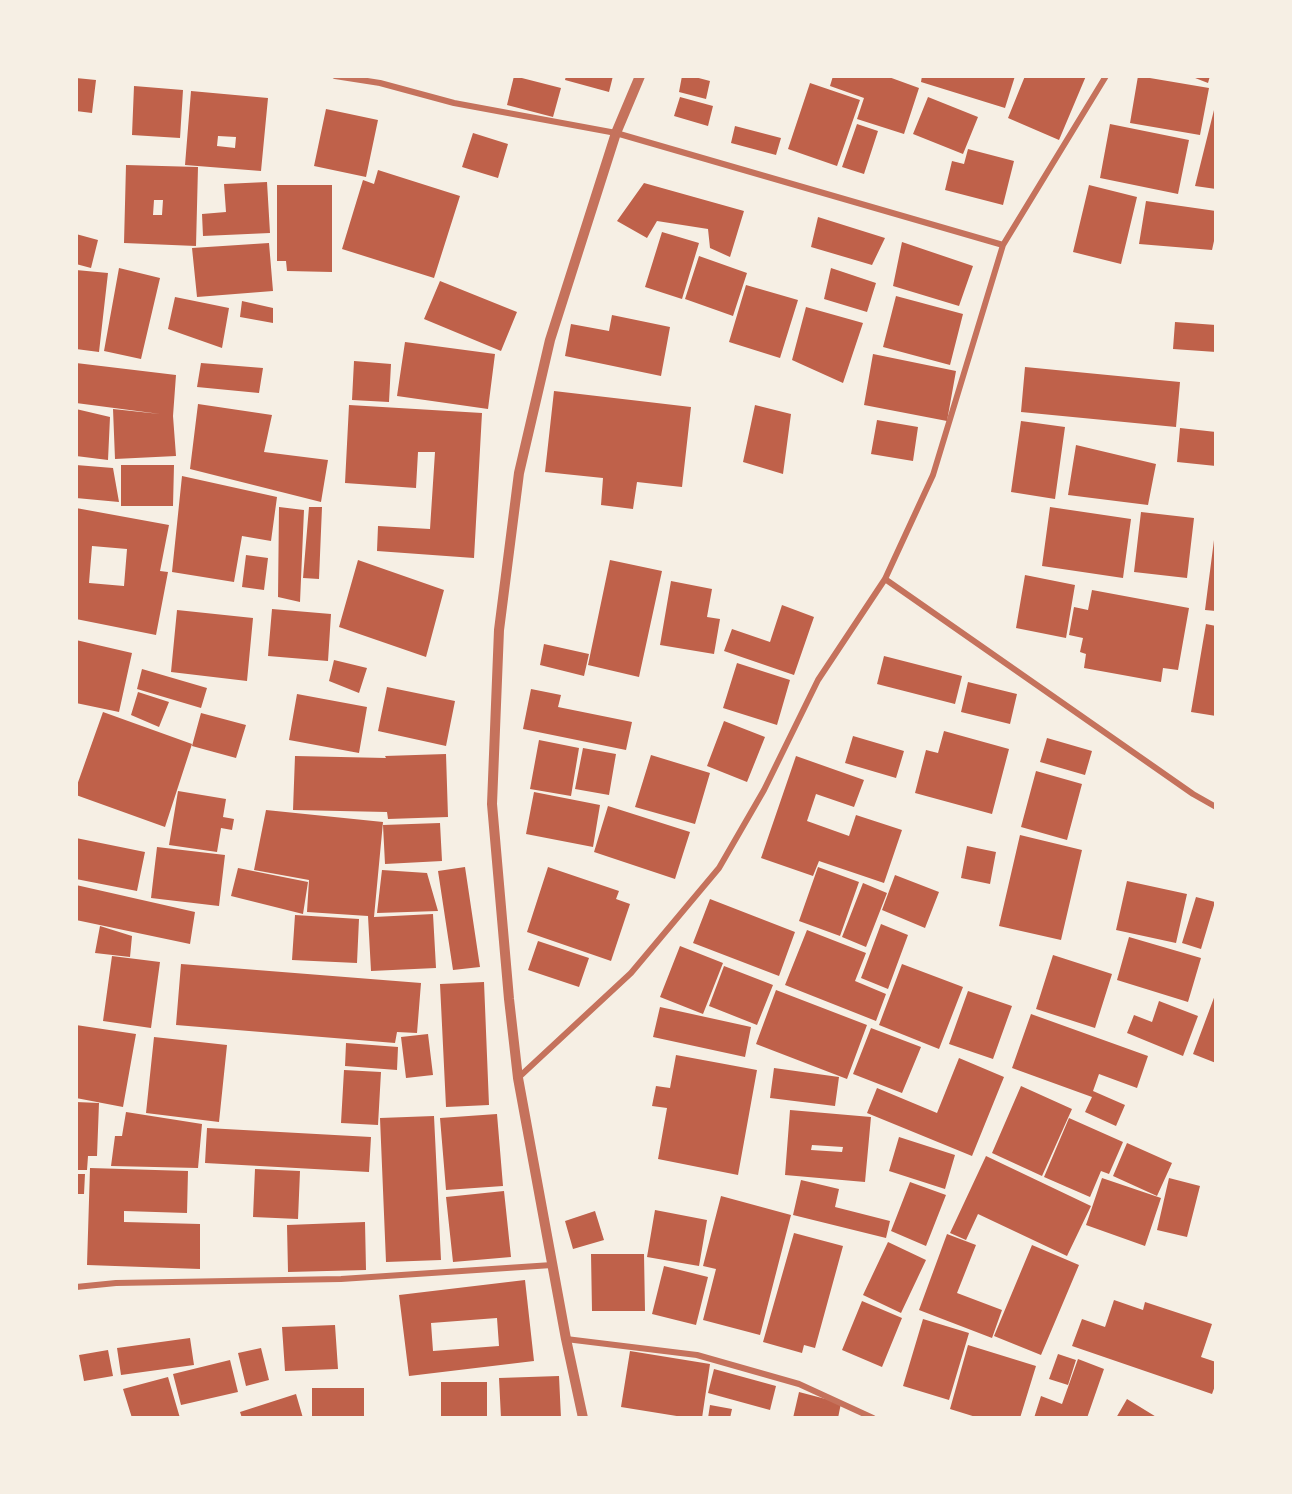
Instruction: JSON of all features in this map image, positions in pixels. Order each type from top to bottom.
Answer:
[{"type":"street","points":[[335,76],[380,83],[454,102],[615,133],[1003,245]]},
{"type":"street","points":[[583,1418],[566,1339],[518,1078],[509,999],[492,804],[499,630],[519,473],[550,340],[615,133],[640,76]]},
{"type":"street","points":[[518,1078],[631,973],[719,868],[764,790],[818,680],[885,579],[933,475],[1003,245],[1106,76]]},
{"type":"street","points":[[885,579],[1193,794],[1215,807]]},
{"type":"street","points":[[76,1287],[116,1283],[341,1279],[552,1265]]},
{"type":"street","points":[[566,1339],[698,1355],[800,1384],[873,1418]]},
{"type":"building","points":[[514,76],[561,88],[553,117],[507,105]]},
{"type":"building","points":[[566,76],[613,76],[609,92],[565,80]]},
{"type":"building","points":[[682,76],[710,81],[706,99],[679,92]]},
{"type":"building","points":[[833,76],[886,76],[919,88],[904,134],[857,119],[864,98],[830,86]]},
{"type":"building","points":[[922,76],[1015,76],[1005,108],[921,82]]},
{"type":"building","points":[[1025,76],[1086,76],[1059,140],[1008,118]]},
{"type":"building","points":[[1138,76],[1209,88],[1200,135],[1130,123]]},
{"type":"building","points":[[1190,76],[1210,76],[1208,83]]},
{"type":"building","points":[[76,78],[96,80],[92,113],[76,111]]},
{"type":"building","points":[[810,83],[860,100],[837,166],[788,149]]},
{"type":"building","points":[[134,86],[183,90],[180,138],[132,135]]},
{"type":"building","points":[[191,91],[268,98],[261,171],[185,165]],"holes":[[[218,136],[236,137],[235,148],[217,146]]]},
{"type":"building","points":[[680,97],[713,106],[708,126],[674,116]]},
{"type":"building","points":[[928,97],[978,117],[963,154],[913,134]]},
{"type":"building","points":[[1216,106],[1216,189],[1195,186]]},
{"type":"building","points":[[326,109],[378,120],[366,177],[314,166]]},
{"type":"building","points":[[857,124],[878,131],[864,174],[842,167]]},
{"type":"building","points":[[1110,124],[1189,140],[1178,194],[1100,178]]},
{"type":"building","points":[[735,126],[781,138],[776,155],[731,143]]},
{"type":"building","points":[[473,133],[508,144],[498,178],[462,167]]},
{"type":"building","points":[[968,149],[1014,161],[1003,205],[945,190],[952,161],[964,164]]},
{"type":"building","points":[[126,165],[198,167],[196,246],[124,243]],"holes":[[[154,200],[163,200],[162,215],[153,215]]]},
{"type":"building","points":[[378,170],[460,196],[434,278],[342,249],[363,180],[374,184]]},
{"type":"building","points":[[267,182],[270,233],[203,236],[202,214],[226,212],[224,184]]},
{"type":"building","points":[[644,183],[744,211],[730,257],[710,248],[708,229],[657,221],[647,238],[617,221]]},
{"type":"building","points":[[277,185],[332,185],[332,272],[287,271],[286,261],[277,261]]},
{"type":"building","points":[[1089,185],[1137,197],[1121,264],[1073,252]]},
{"type":"building","points":[[1146,201],[1216,211],[1216,232],[1212,250],[1139,244]]},
{"type":"building","points":[[818,217],[885,238],[872,265],[811,247]]},
{"type":"building","points":[[662,232],[699,243],[682,299],[645,287]]},
{"type":"building","points":[[76,234],[98,240],[91,268],[76,264]]},
{"type":"building","points":[[902,242],[973,266],[959,306],[893,286]]},
{"type":"building","points":[[269,243],[273,291],[197,297],[192,248]]},
{"type":"building","points":[[699,256],[747,273],[733,316],[685,299]]},
{"type":"building","points":[[119,268],[160,278],[141,359],[104,351]]},
{"type":"building","points":[[831,268],[876,283],[867,312],[824,299]]},
{"type":"building","points":[[76,270],[108,273],[99,352],[76,349]]},
{"type":"building","points":[[440,281],[517,312],[501,351],[424,319]]},
{"type":"building","points":[[746,285],[798,300],[780,358],[729,342]]},
{"type":"building","points":[[896,296],[963,314],[950,365],[883,347]]},
{"type":"building","points":[[175,297],[229,308],[222,348],[168,329]]},
{"type":"building","points":[[242,301],[273,308],[273,323],[240,317]]},
{"type":"building","points":[[806,307],[863,323],[843,383],[792,360]]},
{"type":"building","points":[[612,315],[670,327],[661,376],[565,356],[571,324],[609,331]]},
{"type":"building","points":[[1175,322],[1216,325],[1216,352],[1173,349]]},
{"type":"building","points":[[405,342],[495,354],[488,409],[397,396]]},
{"type":"building","points":[[873,354],[956,371],[947,421],[864,405]]},
{"type":"building","points":[[354,361],[391,364],[389,402],[352,400]]},
{"type":"building","points":[[76,363],[176,375],[173,416],[176,456],[115,459],[113,409],[160,414],[76,403]]},
{"type":"building","points":[[201,363],[263,368],[259,393],[197,387]]},
{"type":"building","points":[[1025,367],[1180,382],[1176,427],[1021,412]]},
{"type":"building","points":[[554,391],[691,407],[682,487],[637,482],[633,509],[601,505],[603,478],[545,472]]},
{"type":"building","points":[[198,404],[272,415],[264,452],[328,460],[321,502],[190,469]]},
{"type":"building","points":[[349,405],[482,413],[474,558],[377,551],[378,526],[430,529],[435,452],[418,452],[416,488],[345,483]]},
{"type":"building","points":[[755,405],[791,414],[783,474],[743,462]]},
{"type":"building","points":[[76,409],[110,417],[108,460],[76,456]]},
{"type":"building","points":[[877,420],[918,427],[913,461],[871,454]]},
{"type":"building","points":[[1021,421],[1065,427],[1055,499],[1011,492]]},
{"type":"building","points":[[1180,428],[1216,432],[1216,466],[1177,462]]},
{"type":"building","points":[[1076,445],[1156,464],[1148,505],[1068,495]]},
{"type":"building","points":[[76,465],[113,468],[119,502],[76,498]]},
{"type":"building","points":[[121,465],[174,465],[173,506],[121,506]]},
{"type":"building","points":[[182,476],[277,497],[271,541],[242,536],[234,582],[172,572]]},
{"type":"building","points":[[279,507],[304,510],[300,602],[278,597]]},
{"type":"building","points":[[309,507],[322,507],[319,579],[303,578]]},
{"type":"building","points":[[1050,507],[1131,519],[1123,578],[1042,566]]},
{"type":"building","points":[[76,508],[169,525],[160,571],[168,572],[156,635],[76,619]],"holes":[[[92,546],[127,549],[124,586],[89,583]]]},
{"type":"building","points":[[1141,512],[1194,518],[1187,578],[1134,572]]},
{"type":"building","points":[[1214,540],[1216,540],[1216,611],[1205,610]]},
{"type":"building","points":[[246,555],[268,558],[264,590],[242,587]]},
{"type":"building","points":[[358,560],[444,590],[426,657],[339,627]]},
{"type":"building","points":[[610,560],[662,571],[639,677],[588,665]]},
{"type":"building","points":[[1025,575],[1075,585],[1066,638],[1016,628]]},
{"type":"building","points":[[671,581],[712,589],[707,617],[720,619],[714,654],[660,645]]},
{"type":"building","points":[[1092,590],[1189,608],[1178,670],[1163,668],[1161,682],[1084,668],[1086,654],[1080,652],[1083,638],[1069,635],[1074,607],[1088,610]]},
{"type":"building","points":[[782,605],[814,617],[794,675],[724,651],[732,629],[770,642]]},
{"type":"building","points":[[272,609],[331,614],[328,661],[268,656]]},
{"type":"building","points":[[177,610],[253,618],[247,681],[171,672]]},
{"type":"building","points":[[1206,624],[1216,626],[1216,716],[1191,712]]},
{"type":"building","points":[[76,640],[132,653],[119,712],[76,703]]},
{"type":"building","points":[[544,644],[589,654],[584,676],[540,665]]},
{"type":"building","points":[[884,656],[962,676],[955,704],[877,684]]},
{"type":"building","points":[[334,660],[367,668],[359,693],[329,681]]},
{"type":"building","points":[[737,663],[790,680],[777,725],[723,708]]},
{"type":"building","points":[[142,669],[207,688],[201,708],[137,689]]},
{"type":"building","points":[[968,682],[1017,694],[1010,724],[961,712]]},
{"type":"building","points":[[387,687],[455,701],[446,746],[378,731]]},
{"type":"building","points":[[531,689],[561,695],[558,707],[632,722],[626,750],[523,729]]},
{"type":"building","points":[[138,692],[169,702],[159,727],[131,715]]},
{"type":"building","points":[[297,694],[367,707],[359,753],[289,740]]},
{"type":"building","points":[[103,712],[192,744],[165,827],[76,795],[76,788]]},
{"type":"building","points":[[201,713],[246,725],[236,758],[192,746]]},
{"type":"building","points":[[724,721],[765,737],[747,782],[707,766]]},
{"type":"building","points":[[944,731],[1009,749],[992,814],[915,793],[926,750],[938,753]]},
{"type":"building","points":[[853,736],[904,751],[896,778],[845,763]]},
{"type":"building","points":[[1047,738],[1092,751],[1085,775],[1040,762]]},
{"type":"building","points":[[539,740],[579,748],[571,796],[530,789]]},
{"type":"building","points":[[583,748],[616,754],[609,795],[575,789]]},
{"type":"building","points":[[446,754],[448,817],[388,819],[387,812],[293,810],[295,756],[386,758],[385,756]]},
{"type":"building","points":[[651,755],[710,773],[695,824],[635,807]]},
{"type":"building","points":[[796,756],[864,780],[854,807],[816,794],[807,821],[849,836],[856,815],[902,830],[884,883],[819,861],[813,876],[761,858]]},
{"type":"building","points":[[1036,771],[1082,784],[1067,840],[1021,827]]},
{"type":"building","points":[[178,791],[226,799],[223,817],[234,819],[232,830],[221,828],[217,852],[169,845]]},
{"type":"building","points":[[534,792],[600,805],[593,847],[526,834]]},
{"type":"building","points":[[608,806],[690,832],[675,879],[594,852]]},
{"type":"building","points":[[266,810],[383,822],[374,917],[433,914],[436,968],[371,971],[368,916],[307,912],[309,880],[254,870]]},
{"type":"building","points":[[440,823],[442,861],[385,864],[383,825]]},
{"type":"building","points":[[1020,835],[1082,850],[1061,940],[999,926]]},
{"type":"building","points":[[76,838],[145,852],[137,891],[76,879]]},
{"type":"building","points":[[967,846],[996,852],[990,884],[961,878]]},
{"type":"building","points":[[157,847],[225,855],[219,906],[151,898]]},
{"type":"building","points":[[465,867],[480,967],[453,970],[438,871]]},
{"type":"building","points":[[548,867],[619,891],[616,899],[630,904],[611,961],[527,932]]},
{"type":"building","points":[[818,867],[859,882],[840,936],[799,921]]},
{"type":"building","points":[[238,868],[308,882],[303,914],[231,896]]},
{"type":"building","points":[[382,870],[427,873],[438,911],[377,913]]},
{"type":"building","points":[[895,875],[939,892],[925,928],[882,910]]},
{"type":"building","points":[[1127,881],[1187,894],[1176,943],[1116,930]]},
{"type":"building","points":[[863,883],[887,893],[866,947],[842,937]]},
{"type":"building","points":[[76,885],[195,912],[190,944],[76,920]]},
{"type":"building","points":[[1196,897],[1215,902],[1201,949],[1182,943]]},
{"type":"building","points":[[710,899],[795,932],[779,976],[693,943]]},
{"type":"building","points":[[295,915],[359,919],[357,963],[292,960]]},
{"type":"building","points":[[881,924],[908,935],[888,989],[861,978]]},
{"type":"building","points":[[100,926],[132,936],[130,957],[95,953]]},
{"type":"building","points":[[807,930],[866,953],[855,981],[886,994],[876,1021],[785,985]]},
{"type":"building","points":[[1129,937],[1201,958],[1188,1002],[1117,980]]},
{"type":"building","points":[[538,941],[589,958],[579,987],[528,970]]},
{"type":"building","points":[[680,946],[723,963],[703,1014],[660,997]]},
{"type":"building","points":[[1053,955],[1112,974],[1095,1028],[1036,1009]]},
{"type":"building","points":[[112,956],[160,962],[151,1028],[103,1021]]},
{"type":"building","points":[[181,964],[421,983],[417,1033],[397,1032],[395,1043],[176,1025]]},
{"type":"building","points":[[902,964],[963,987],[939,1049],[879,1025]]},
{"type":"building","points":[[724,966],[773,985],[757,1025],[709,1006]]},
{"type":"building","points":[[484,982],[489,1105],[446,1107],[440,984]]},
{"type":"building","points":[[776,990],[867,1025],[847,1079],[756,1044]]},
{"type":"building","points":[[968,991],[1012,1006],[993,1059],[949,1044]]},
{"type":"building","points":[[1216,995],[1216,1063],[1193,1054]]},
{"type":"building","points":[[1159,1001],[1198,1016],[1183,1056],[1127,1033],[1134,1015],[1152,1022]]},
{"type":"building","points":[[660,1007],[751,1027],[745,1057],[653,1037]]},
{"type":"building","points":[[1031,1014],[1148,1056],[1137,1088],[1099,1074],[1093,1091],[1125,1105],[1116,1126],[1085,1112],[1092,1097],[1012,1068]]},
{"type":"building","points":[[76,1025],[136,1034],[123,1107],[76,1098]]},
{"type":"building","points":[[871,1028],[921,1047],[902,1093],[853,1074]]},
{"type":"building","points":[[428,1034],[433,1075],[406,1078],[401,1037]]},
{"type":"building","points":[[154,1037],[227,1045],[219,1122],[146,1113]]},
{"type":"building","points":[[346,1043],[398,1047],[397,1070],[345,1066]]},
{"type":"building","points":[[676,1055],[757,1070],[738,1175],[658,1159],[667,1108],[652,1106],[656,1086],[670,1088]]},
{"type":"building","points":[[959,1058],[1004,1077],[972,1156],[867,1113],[877,1088],[937,1113]]},
{"type":"building","points":[[774,1068],[839,1077],[835,1106],[770,1098]]},
{"type":"building","points":[[344,1070],[381,1072],[378,1125],[341,1123]]},
{"type":"building","points":[[1021,1086],[1072,1109],[1042,1176],[992,1153]]},
{"type":"building","points":[[76,1102],[99,1103],[97,1156],[88,1156],[87,1170],[76,1170]]},
{"type":"building","points":[[790,1110],[871,1117],[865,1182],[785,1175]],"holes":[[[812,1145],[843,1147],[842,1152],[811,1150]]]},
{"type":"building","points":[[126,1112],[202,1124],[198,1168],[111,1166],[115,1136],[122,1136]]},
{"type":"building","points":[[497,1114],[503,1186],[446,1190],[440,1118]]},
{"type":"building","points":[[434,1116],[441,1260],[386,1262],[380,1118]]},
{"type":"building","points":[[1069,1118],[1123,1142],[1109,1174],[1101,1171],[1090,1197],[1044,1177]]},
{"type":"building","points":[[207,1128],[371,1137],[369,1172],[205,1163]]},
{"type":"building","points":[[899,1137],[955,1155],[945,1189],[889,1171]]},
{"type":"building","points":[[1127,1143],[1172,1163],[1157,1196],[1113,1176]]},
{"type":"building","points":[[986,1156],[1091,1206],[1067,1256],[978,1214],[966,1240],[950,1233]]},
{"type":"building","points":[[90,1168],[188,1171],[187,1213],[124,1211],[124,1222],[200,1224],[200,1269],[87,1265]]},
{"type":"building","points":[[255,1169],[300,1171],[298,1219],[253,1217]]},
{"type":"building","points":[[76,1174],[85,1174],[84,1194],[76,1194]]},
{"type":"building","points":[[1102,1178],[1161,1198],[1145,1246],[1086,1225]]},
{"type":"building","points":[[1169,1178],[1200,1186],[1187,1237],[1157,1230]]},
{"type":"building","points":[[801,1180],[839,1189],[835,1207],[890,1221],[886,1238],[793,1215]]},
{"type":"building","points":[[910,1182],[946,1195],[926,1246],[891,1231]]},
{"type":"building","points":[[504,1191],[511,1257],[453,1262],[446,1197]]},
{"type":"building","points":[[721,1196],[791,1215],[760,1335],[703,1320],[716,1269],[703,1266]]},
{"type":"building","points":[[655,1210],[707,1220],[699,1266],[647,1257]]},
{"type":"building","points":[[595,1211],[604,1240],[573,1249],[565,1221]]},
{"type":"building","points":[[365,1222],[366,1270],[288,1272],[287,1225]]},
{"type":"building","points":[[794,1233],[843,1246],[815,1348],[804,1345],[802,1353],[763,1342]]},
{"type":"building","points":[[947,1234],[976,1245],[957,1293],[1002,1310],[992,1338],[919,1310]]},
{"type":"building","points":[[888,1242],[926,1260],[901,1313],[863,1295]]},
{"type":"building","points":[[1032,1245],[1079,1265],[1041,1355],[994,1336]]},
{"type":"building","points":[[591,1254],[644,1254],[645,1311],[592,1311]]},
{"type":"building","points":[[664,1266],[708,1277],[696,1325],[652,1314]]},
{"type":"building","points":[[525,1280],[534,1361],[409,1376],[399,1295]],"holes":[[[497,1318],[499,1346],[433,1351],[431,1323]]]},
{"type":"building","points":[[1114,1300],[1143,1310],[1145,1302],[1212,1324],[1201,1357],[1216,1362],[1216,1383],[1212,1394],[1072,1346],[1082,1319],[1105,1327]]},
{"type":"building","points":[[862,1301],[902,1318],[882,1367],[842,1350]]},
{"type":"building","points":[[923,1319],[969,1333],[949,1400],[903,1386]]},
{"type":"building","points":[[335,1325],[338,1369],[285,1371],[282,1327]]},
{"type":"building","points":[[190,1338],[194,1365],[121,1375],[117,1348]]},
{"type":"building","points":[[968,1345],[1036,1366],[1020,1418],[979,1418],[950,1409]]},
{"type":"building","points":[[261,1348],[269,1380],[246,1386],[238,1353]]},
{"type":"building","points":[[108,1350],[113,1376],[84,1381],[79,1355]]},
{"type":"building","points":[[630,1351],[710,1364],[702,1418],[621,1407]]},
{"type":"building","points":[[1058,1354],[1076,1360],[1068,1385],[1049,1379]]},
{"type":"building","points":[[1078,1359],[1104,1369],[1087,1418],[1034,1418],[1041,1396],[1062,1404]]},
{"type":"building","points":[[230,1360],[238,1392],[181,1405],[173,1374]]},
{"type":"building","points":[[714,1369],[776,1386],[770,1410],[708,1393]]},
{"type":"building","points":[[559,1376],[561,1418],[501,1418],[499,1378]]},
{"type":"building","points":[[168,1377],[180,1418],[132,1418],[123,1389]]},
{"type":"building","points":[[441,1382],[487,1382],[487,1418],[441,1418]]},
{"type":"building","points":[[312,1388],[364,1388],[364,1418],[312,1418]]},
{"type":"building","points":[[799,1392],[841,1403],[838,1418],[793,1418]]},
{"type":"building","points":[[296,1394],[303,1418],[242,1418],[240,1412]]},
{"type":"building","points":[[1127,1399],[1158,1418],[1116,1418]]},
{"type":"building","points":[[710,1405],[732,1409],[730,1418],[708,1418]]}]
